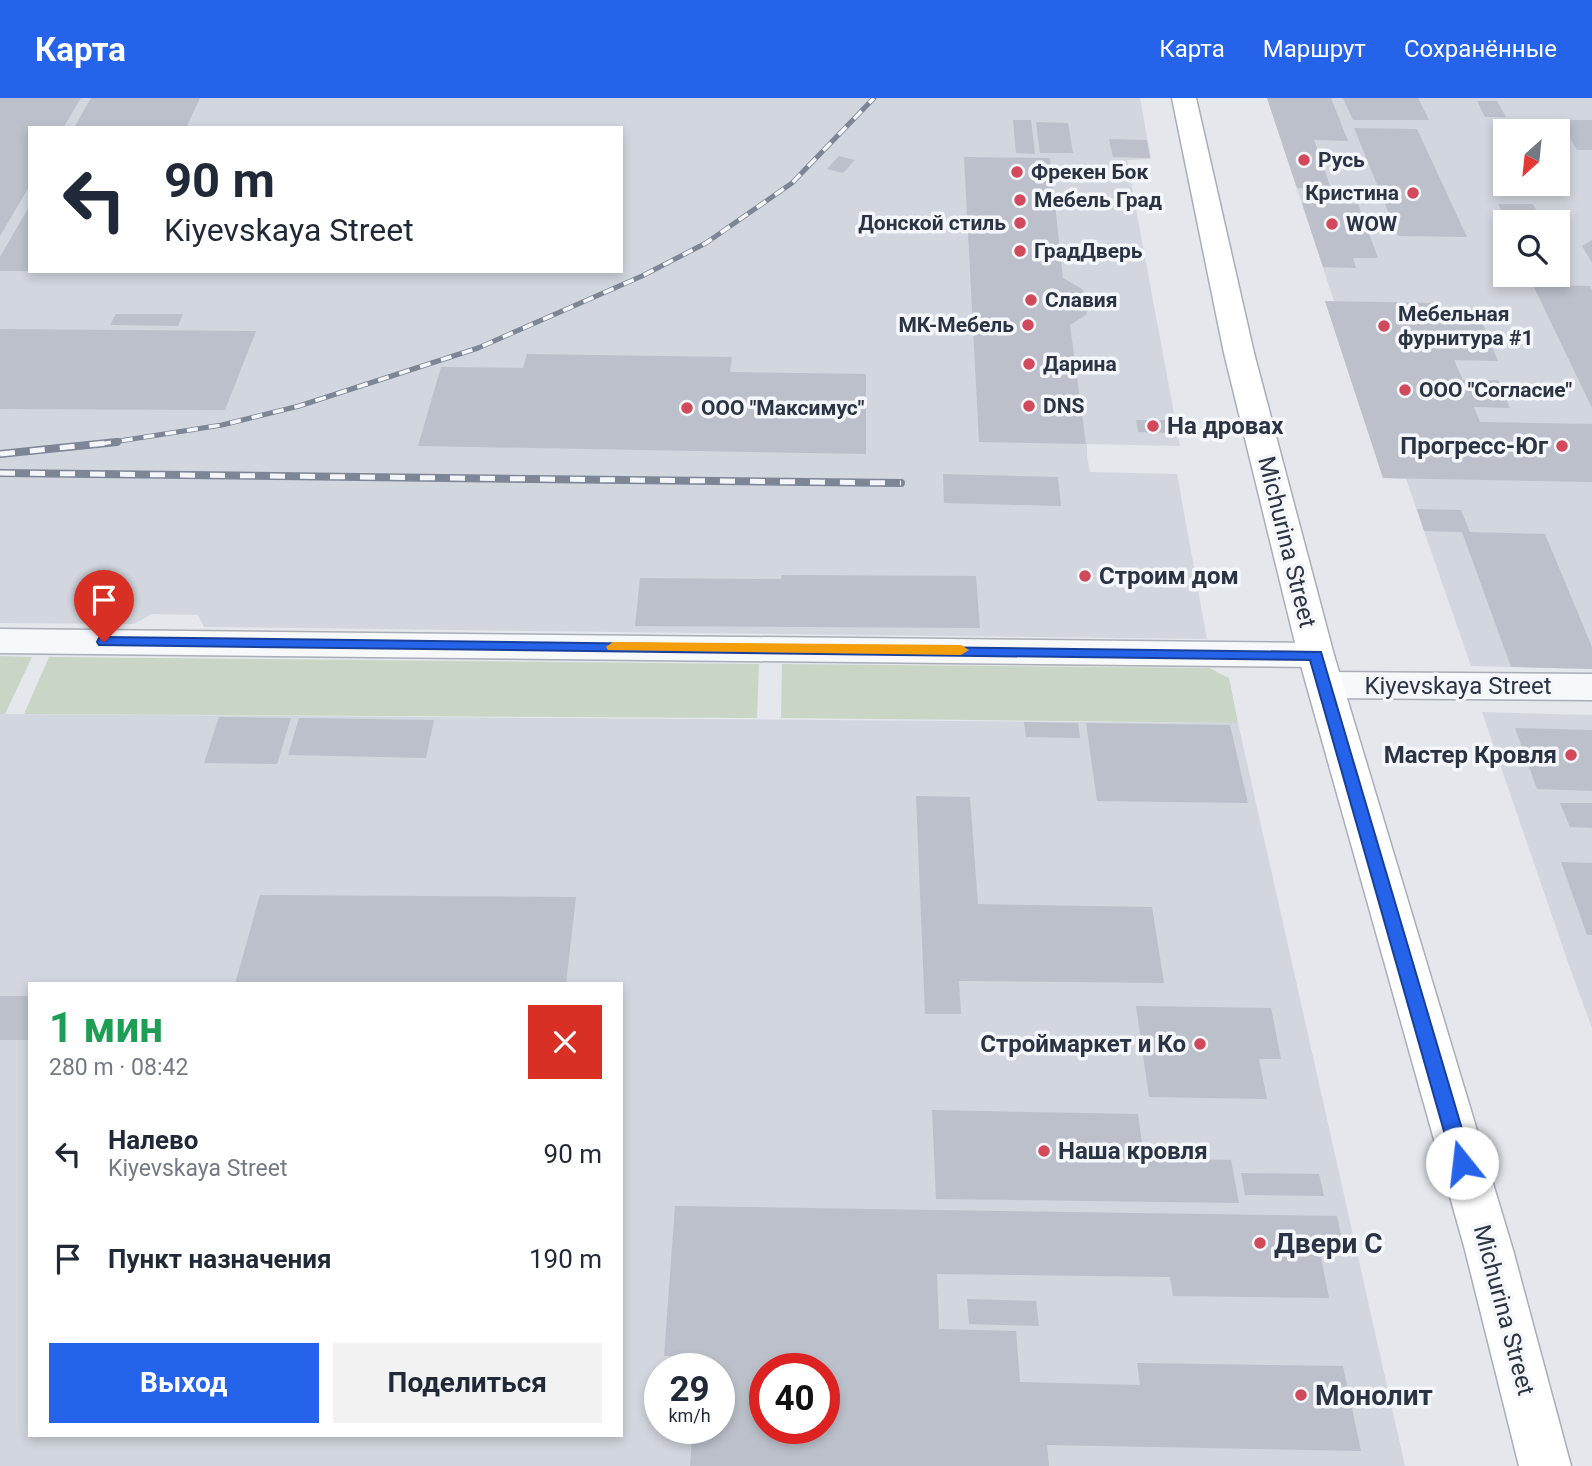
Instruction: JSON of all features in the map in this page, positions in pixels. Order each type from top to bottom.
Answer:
[{"type":"street","name":"Michurina Street","points":[[1184,98],[1239,353],[1320,670],[1489,1250],[1545,1466]]},
{"type":"street","name":"Kiyevskaya Street","points":[[0,640],[1320,670],[1592,687]]},
{"type":"shaded area","points":[[0,98],[1140,98],[1151,159],[1127,160],[1180,446],[1087,444],[1087,456],[1090,472],[1177,474],[1207,639],[204,627],[198,615],[152,614],[134,624],[0,623]]},
{"type":"shaded area","points":[[1267,98],[1592,98],[1592,669],[1471,666],[1406,479],[1383,478],[1325,301],[1334,301]]},
{"type":"shaded area","points":[[1482,712],[1592,715],[1592,1028],[1571,971]]},
{"type":"shaded area","points":[[0,714],[1238,723],[1405,1466],[0,1466]]},
{"type":"green space","points":[[0,656],[32,657],[5,714],[0,714]]},
{"type":"green space","points":[[49,657],[759,664],[757,718],[24,714]]},
{"type":"green space","points":[[782,664],[1209,668],[1229,678],[1238,723],[781,718]]},
{"type":"building","points":[[0,98],[81,98],[64,126],[28,126],[28,188],[0,236]]},
{"type":"building","points":[[91,98],[200,98],[187,126],[75,126]]},
{"type":"building","points":[[1267,98],[1331,98],[1348,141],[1314,140],[1331,189],[1297,188]]},
{"type":"building","points":[[1343,98],[1418,98],[1429,120],[1353,120]]},
{"type":"building","points":[[1477,101],[1497,101],[1506,117],[1485,117]]},
{"type":"building","points":[[1013,120],[1031,120],[1035,154],[1016,153]]},
{"type":"building","points":[[1570,120],[1592,120],[1592,150],[1577,150],[1570,138]]},
{"type":"building","points":[[1036,122],[1068,123],[1073,153],[1040,153]]},
{"type":"building","points":[[1354,128],[1417,129],[1467,237],[1398,236]]},
{"type":"building","points":[[1109,139],[1147,140],[1150,158],[1113,157]]},
{"type":"building","points":[[839,156],[855,160],[843,173],[827,169]]},
{"type":"building","name":"Славия","points":[[964,157],[1050,158],[1063,278],[1082,289],[1090,301],[1086,315],[1070,325],[1086,444],[979,442]]},
{"type":"building","points":[[1302,203],[1358,204],[1378,258],[1353,258],[1356,268],[1323,267]]},
{"type":"building","points":[[1498,204],[1533,204],[1536,210],[1501,210]]},
{"type":"building","points":[[28,208],[28,271],[0,271],[0,257]]},
{"type":"building","points":[[1592,240],[1592,263],[1582,246]]},
{"type":"building","points":[[1590,286],[1592,290],[1592,408],[1534,287]]},
{"type":"building","points":[[1325,301],[1431,303],[1436,314],[1479,315],[1498,361],[1454,360],[1463,380],[1498,380],[1510,408],[1474,407],[1480,422],[1592,424],[1592,482],[1383,478]]},
{"type":"building","points":[[116,314],[183,314],[178,326],[110,325]]},
{"type":"building","points":[[0,329],[256,331],[225,410],[0,409]]},
{"type":"building","points":[[527,354],[732,357],[730,372],[866,374],[866,454],[418,446],[441,367],[523,368]]},
{"type":"building","name":"На дровах","points":[[1136,420],[1169,420],[1171,433],[1138,432]]},
{"type":"building","points":[[943,474],[1058,477],[1061,506],[944,503]]},
{"type":"building","points":[[1417,509],[1461,510],[1470,532],[1545,534],[1592,647],[1592,669],[1511,667],[1462,532],[1424,531]]},
{"type":"building","points":[[782,575],[976,576],[980,628],[635,626],[640,578],[781,579]]},
{"type":"building","points":[[219,717],[291,718],[277,764],[204,763]]},
{"type":"building","points":[[299,718],[434,720],[426,758],[288,755]]},
{"type":"building","points":[[1024,722],[1078,723],[1080,738],[1026,737]]},
{"type":"building","points":[[1086,723],[1230,725],[1248,803],[1097,801]]},
{"type":"building","points":[[1515,728],[1592,730],[1592,791],[1537,789]]},
{"type":"building","points":[[916,796],[970,797],[978,904],[1152,907],[1164,983],[959,981],[961,1014],[925,1014]]},
{"type":"building","points":[[1560,803],[1592,803],[1592,828],[1570,827]]},
{"type":"building","points":[[1561,862],[1592,863],[1592,935],[1587,935]]},
{"type":"building","points":[[260,895],[576,897],[566,982],[236,982]]},
{"type":"building","points":[[0,996],[28,996],[28,1040],[0,1040]]},
{"type":"building","points":[[1136,1006],[1271,1008],[1281,1059],[1259,1059],[1267,1099],[1149,1097]]},
{"type":"building","points":[[932,1110],[1138,1114],[1144,1158],[1231,1160],[1239,1203],[936,1199]]},
{"type":"building","points":[[1241,1173],[1319,1174],[1324,1196],[1245,1195]]},
{"type":"building","points":[[675,1206],[1337,1216],[1344,1249],[1319,1248],[1329,1298],[1173,1296],[1170,1277],[937,1274],[939,1329],[1016,1331],[1020,1382],[1140,1385],[1137,1363],[1343,1366],[1361,1451],[1047,1445],[1049,1466],[690,1466],[692,1444],[735,1444],[735,1353],[664,1353]]},
{"type":"building","points":[[967,1299],[1036,1301],[1039,1326],[969,1324]]},
{"type":"railway","points":[[105,443],[222,425],[299,406],[478,348],[642,276],[706,243],[792,183],[874,98]]},
{"type":"railway","points":[[105,443],[117,442]]},
{"type":"railway","points":[[0,454],[105,443]]},
{"type":"railway","points":[[100,444],[105,443]]},
{"type":"railway","points":[[0,473],[901,483]]},
{"type":"slow traffic","points":[[613,647],[961,650]]},
{"type":"place","name":"Русь","points":[[1304,160]]},
{"type":"place","name":"Фрекен Бок","points":[[1017,172]]},
{"type":"place","name":"Кристина","points":[[1413,193]]},
{"type":"place","name":"Мебель Град","points":[[1020,200]]},
{"type":"place","name":"Донской стиль","points":[[1020,223]]},
{"type":"place","name":"WOW","points":[[1332,224]]},
{"type":"place","name":"ГрадДверь","points":[[1020,251]]},
{"type":"place","name":"Славия","points":[[1031,300]]},
{"type":"place","name":"МК-Мебель","points":[[1028,325]]},
{"type":"place","name":"Мебельная фурнитура #1","points":[[1384,326]]},
{"type":"place","name":"Дарина","points":[[1029,364]]},
{"type":"place","name":"ООО \"Согласие\"","points":[[1405,390]]},
{"type":"place","name":"DNS","points":[[1029,406]]},
{"type":"place","name":"ООО \"Максимус\"","points":[[687,408]]},
{"type":"place","name":"На дровах","points":[[1153,426]]},
{"type":"place","name":"Прогресс-Юг","points":[[1562,446]]},
{"type":"place","name":"Строим дом","points":[[1085,576]]},
{"type":"place","name":"Мастер Кровля","points":[[1571,755]]},
{"type":"place","name":"Строймаркет и Ко","points":[[1200,1044]]},
{"type":"place","name":"Наша кровля","points":[[1044,1151]]},
{"type":"place","name":"Двери С","points":[[1260,1243]]},
{"type":"place","name":"Монолит","points":[[1301,1395]]},
{"type":"route","points":[[104,642],[1316,655],[1462,1163]]}]
